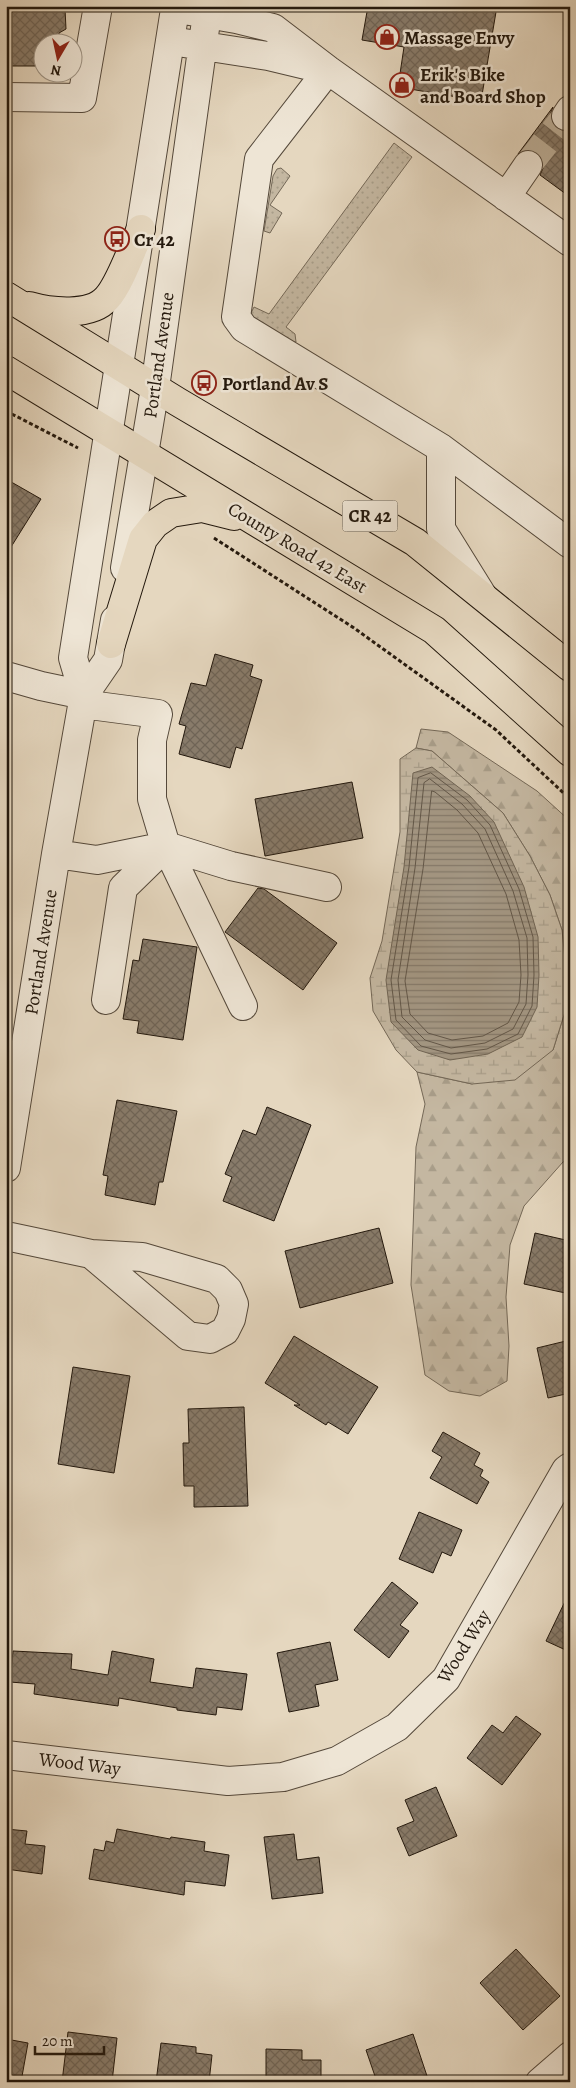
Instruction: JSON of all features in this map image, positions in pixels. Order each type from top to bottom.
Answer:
[{"type":"highway","points":[[12,300],[62,312],[92,307],[107,299],[141,229]]},
{"type":"highway","name":"CR 42","points":[[12,300],[119,367],[415,542],[570,667]]},
{"type":"highway","name":"County Road 42 East","points":[[6,370],[434,630],[570,752]]},
{"type":"highway","points":[[111,644],[142,539],[155,524],[172,513],[202,508],[232,515],[263,526]]},
{"type":"street","points":[[6,97],[82,98],[98,6]]},
{"type":"street","points":[[176,7],[206,10],[273,28],[328,70],[570,242]]},
{"type":"street","name":"Portland Avenue","points":[[83,699],[73,658],[176,7]]},
{"type":"street","name":"Portland Avenue","points":[[6,1168],[56,854],[83,699],[108,660],[138,496],[203,46],[206,10]]},
{"type":"street","points":[[170,41],[268,56],[328,70]]},
{"type":"street","points":[[328,70],[259,160],[236,317],[244,328],[441,448],[570,544]]},
{"type":"street","points":[[506,197],[528,165]]},
{"type":"street","points":[[441,448],[441,529],[484,598]]},
{"type":"street","points":[[6,676],[83,699],[158,714],[152,740],[152,799],[166,846],[243,1006]]},
{"type":"street","points":[[106,1000],[123,888],[166,846]]},
{"type":"street","points":[[56,854],[97,860],[166,846],[231,866],[326,887]]},
{"type":"street","points":[[6,1236],[91,1254],[142,1257],[217,1279],[228,1290],[234,1304],[231,1319],[225,1331],[210,1339],[188,1336],[91,1254]]},
{"type":"street","name":"Wood Way","points":[[6,1755],[228,1780],[283,1777],[337,1761],[397,1727],[446,1679],[566,1470],[570,1467]]},
{"type":"street","points":[[540,2082],[570,2056]]},
{"type":"path","points":[[6,411],[78,448]]},
{"type":"path","points":[[210,536],[354,628],[496,730],[570,799]]},
{"type":"green space","points":[[394,143],[412,157],[286,327],[295,334],[296,342],[290,342],[253,319],[250,315],[254,307],[269,314]]},
{"type":"green space","points":[[281,168],[290,176],[270,205],[282,213],[270,233],[264,231],[273,176],[277,169]]},
{"type":"green space","points":[[421,729],[448,732],[537,791],[570,821],[570,1158],[563,1162],[524,1206],[510,1245],[506,1297],[509,1346],[507,1381],[480,1396],[449,1391],[425,1375],[411,1285],[416,1147],[425,1104],[417,1072],[472,1084],[553,1050],[569,999],[562,930],[550,895],[530,856],[503,813],[432,751],[416,748]]},
{"type":"green space","points":[[416,748],[432,751],[503,813],[530,856],[550,895],[562,930],[569,999],[553,1050],[515,1080],[472,1084],[417,1072],[396,1050],[373,1011],[370,978],[382,941],[400,832],[400,759]]},
{"type":"water","points":[[432,767],[470,796],[494,822],[524,887],[538,937],[539,975],[537,1007],[522,1037],[488,1054],[450,1060],[418,1050],[391,1022],[386,980],[404,867],[413,773]]},
{"type":"building","points":[[6,6],[56,6],[56,9],[65,9],[66,29],[61,32],[32,32],[32,66],[6,66]]},
{"type":"building","points":[[368,6],[497,6],[481,101],[398,87],[404,47],[362,40]]},
{"type":"building","points":[[553,107],[550,115],[552,123],[558,129],[570,131],[570,197],[540,175],[544,166],[542,158],[537,152],[529,149],[518,154]]},
{"type":"building","points":[[6,479],[41,499],[6,555]]},
{"type":"building","points":[[215,654],[253,665],[250,676],[262,680],[242,749],[236,747],[230,768],[179,754],[186,726],[179,724],[191,683],[206,686]]},
{"type":"building","points":[[352,782],[363,838],[265,856],[255,799]]},
{"type":"building","points":[[258,888],[264,889],[337,943],[303,990],[225,932]]},
{"type":"building","points":[[143,939],[197,947],[183,1040],[137,1033],[139,1021],[123,1019],[133,960],[139,961]]},
{"type":"building","points":[[117,1100],[177,1111],[163,1182],[159,1182],[155,1205],[105,1195],[108,1176],[103,1175]]},
{"type":"building","points":[[267,1107],[311,1125],[274,1221],[223,1201],[232,1177],[225,1174],[243,1130],[256,1135]]},
{"type":"building","points":[[379,1228],[393,1283],[300,1308],[285,1251]]},
{"type":"building","points":[[535,1233],[570,1241],[570,1294],[524,1284]]},
{"type":"building","points":[[294,1336],[378,1387],[348,1434],[328,1422],[326,1425],[294,1405],[300,1405],[265,1383]]},
{"type":"building","points":[[570,1340],[570,1393],[548,1398],[537,1348]]},
{"type":"building","points":[[73,1367],[130,1376],[114,1473],[58,1464]]},
{"type":"building","points":[[244,1407],[248,1506],[194,1507],[194,1486],[184,1486],[183,1443],[189,1443],[188,1409]]},
{"type":"building","points":[[443,1432],[480,1453],[474,1465],[483,1470],[480,1476],[489,1482],[477,1504],[430,1478],[442,1457],[432,1451]]},
{"type":"building","points":[[419,1512],[462,1530],[451,1556],[442,1552],[433,1573],[399,1559]]},
{"type":"building","points":[[392,1582],[418,1603],[400,1625],[409,1631],[389,1658],[354,1630]]},
{"type":"building","points":[[570,1591],[570,1652],[546,1641]]},
{"type":"building","points":[[330,1642],[338,1680],[315,1685],[319,1706],[289,1712],[277,1653]]},
{"type":"building","points":[[13,1651],[72,1654],[71,1669],[108,1675],[112,1651],[154,1659],[150,1682],[193,1688],[196,1668],[247,1674],[242,1710],[217,1707],[216,1715],[177,1710],[177,1708],[119,1698],[118,1706],[34,1694],[35,1684],[10,1682]]},
{"type":"building","points":[[516,1716],[541,1734],[502,1785],[467,1758],[492,1725],[503,1733]]},
{"type":"building","points":[[436,1787],[457,1836],[409,1856],[397,1828],[414,1821],[405,1800]]},
{"type":"building","points":[[6,1829],[27,1831],[25,1844],[45,1846],[42,1874],[6,1869]]},
{"type":"building","points":[[117,1829],[170,1839],[171,1837],[205,1842],[204,1851],[229,1855],[225,1886],[185,1881],[184,1895],[89,1879],[94,1849],[104,1851],[106,1841],[114,1843]]},
{"type":"building","points":[[294,1834],[297,1860],[319,1857],[323,1893],[272,1899],[264,1837]]},
{"type":"building","points":[[516,1949],[560,1996],[523,2030],[480,1983]]},
{"type":"building","points":[[68,2032],[117,2038],[112,2082],[62,2082]]},
{"type":"building","points":[[413,2034],[429,2082],[377,2082],[366,2050]]},
{"type":"building","points":[[6,2039],[28,2043],[21,2082],[6,2082]]},
{"type":"building","points":[[161,2043],[196,2047],[196,2053],[212,2055],[209,2082],[156,2082]]},
{"type":"building","points":[[266,2049],[302,2050],[302,2060],[321,2060],[321,2082],[266,2082]]},
{"type":"tunnel","points":[[528,165],[566,116]]},
{"type":"place","name":"Massage Envy","points":[[387,37]]},
{"type":"place","name":"Erik's Bike and Board Shop","points":[[402,85]]},
{"type":"place","name":"Cr 42","points":[[117,239]]},
{"type":"place","name":"Portland Av S","points":[[204,383]]}]
